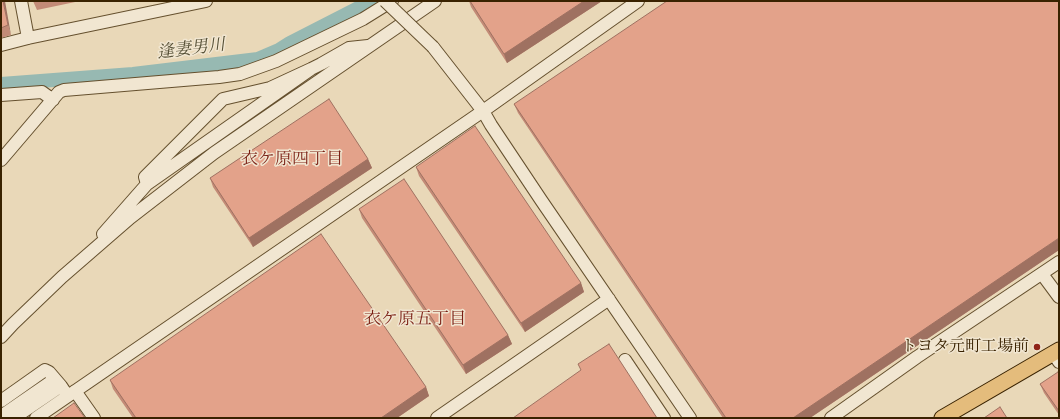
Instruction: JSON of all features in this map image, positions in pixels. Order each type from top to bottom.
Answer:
[{"type":"main road","points":[[942,418],[1057,355]]},
{"type":"street","points":[[21,1],[28,38]]},
{"type":"street","points":[[1,45],[206,1]]},
{"type":"street","points":[[385,1],[433,47],[483,111],[690,418]]},
{"type":"street","points":[[1,160],[59,92],[66,89],[219,78],[240,74],[276,61],[363,19],[392,1]]},
{"type":"street","points":[[1,338],[13,324],[88,254],[130,218],[214,153],[435,1]]},
{"type":"street","points":[[14,418],[65,388],[483,111],[638,1]]},
{"type":"street","points":[[147,184],[146,177],[223,99],[270,88],[311,69],[349,48],[370,46]]},
{"type":"street","points":[[88,254],[107,228],[147,184],[311,69]]},
{"type":"street","points":[[1,95],[45,92],[53,100]]},
{"type":"street","points":[[831,418],[917,357],[1059,262]]},
{"type":"street","points":[[1042,274],[1059,297]]},
{"type":"street","points":[[437,418],[609,299]]},
{"type":"street","points":[[625,360],[664,418]]},
{"type":"street","points":[[1,401],[45,370],[49,372],[94,418]]},
{"type":"street","points":[[1,416],[65,388]]},
{"type":"street","points":[[36,418],[65,388]]},
{"type":"building","points":[[1,1],[3,1],[8,25],[1,28]]},
{"type":"building","points":[[470,1],[584,1],[504,54]]},
{"type":"building","points":[[667,1],[1059,1],[1059,238],[793,418],[726,418],[514,104]]},
{"type":"building","points":[[329,99],[368,159],[249,238],[210,178]]},
{"type":"building","points":[[475,126],[581,283],[521,323],[416,167]]},
{"type":"building","points":[[404,179],[508,335],[463,365],[359,209]]},
{"type":"building","points":[[321,234],[426,387],[381,418],[136,418],[110,380]]},
{"type":"building","points":[[609,344],[657,418],[513,418],[581,370],[578,364]]},
{"type":"building","points":[[1058,372],[1059,373],[1059,411],[1040,384]]},
{"type":"building","points":[[74,403],[85,418],[53,418]]},
{"type":"building","points":[[1000,407],[1007,418],[984,418]]},
{"type":"waterway","name":"逢妻男川","points":[[1,84],[133,74],[258,59],[279,50],[372,1]]},
{"type":"place","name":"トヨタ元町工場前","points":[[1037,347]]},
{"type":"district","name":"衣ケ原四丁目","points":[[292,159]]},
{"type":"district","name":"衣ケ原五丁目","points":[[415,319]]}]
